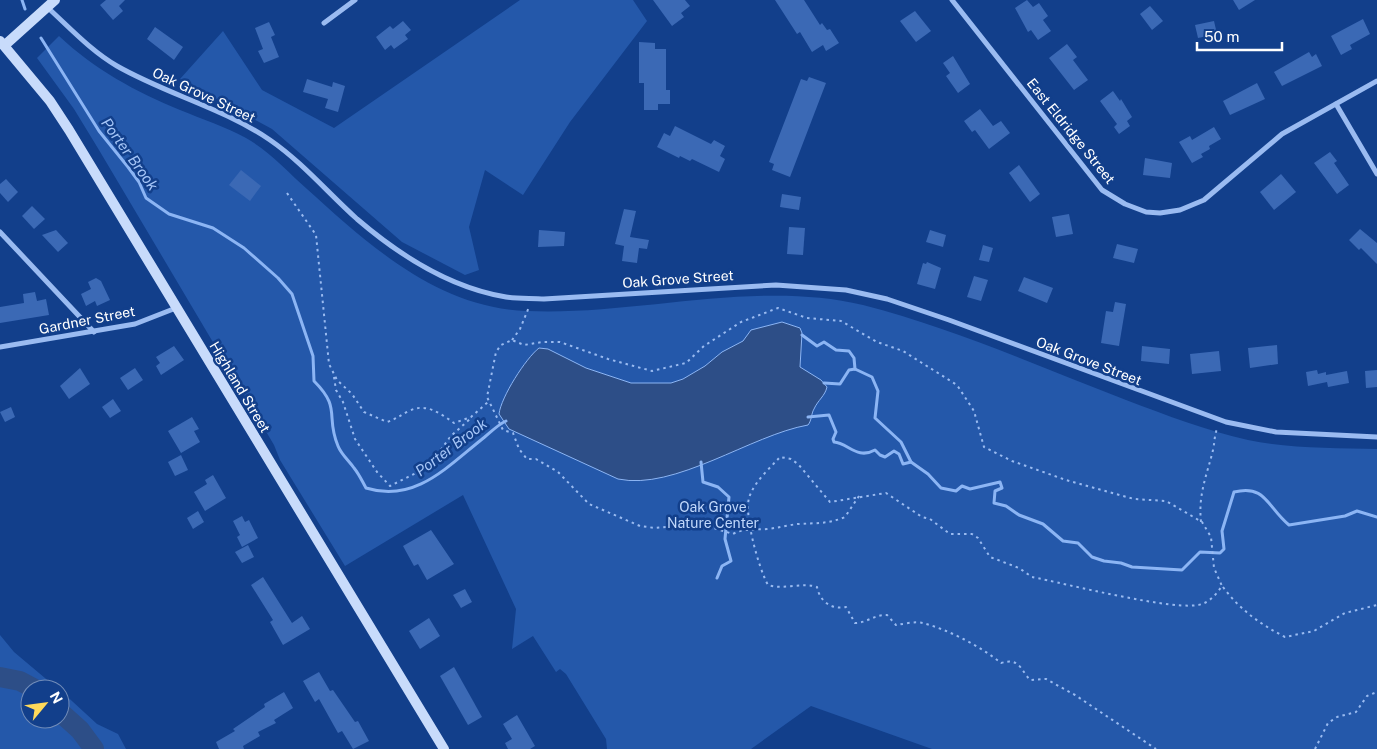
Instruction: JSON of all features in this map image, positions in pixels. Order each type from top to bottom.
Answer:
[{"type":"main road","points":[[2,43],[51,4]]},
{"type":"main road","name":"Highland Street","points":[[2,43],[50,101],[69,130],[444,749]]},
{"type":"street","points":[[324,23],[355,0]]},
{"type":"street","name":"East Eldridge Street","points":[[952,0],[1102,190],[1125,204],[1146,212],[1160,213],[1180,210],[1204,200],[1282,134],[1377,81]]},
{"type":"street","name":"Oak Grove Street","points":[[51,4],[81,39],[116,65],[180,97],[242,123],[271,141],[358,219],[397,249],[430,270],[469,287],[507,297],[531,298],[601,296],[776,285],[846,290],[887,299],[940,317],[1222,421],[1276,432],[1377,437]]},
{"type":"street","points":[[1336,104],[1377,174]]},
{"type":"street","points":[[0,232],[94,332]]},
{"type":"street","name":"Gardner Street","points":[[0,347],[135,324],[176,308]]},
{"type":"path","points":[[287,192],[316,235],[329,364],[336,390],[343,402],[355,439],[377,472],[390,486],[428,467],[451,436],[489,401]]},
{"type":"path","points":[[531,298],[520,329],[512,340],[501,345],[496,352],[487,397],[496,418],[504,430],[513,433],[519,449],[527,458],[536,459],[558,472],[589,504],[640,526],[655,528],[700,524],[733,534],[741,530],[834,522],[845,517],[859,496]]},
{"type":"path","points":[[512,340],[524,345],[560,342],[608,360],[652,371],[686,363],[704,346],[741,322],[778,308],[807,318],[841,321],[877,342],[903,351],[957,385],[974,411],[984,447],[1012,461],[1066,480],[1134,499],[1166,501],[1202,522]]},
{"type":"path","points":[[333,374],[352,394],[364,412],[387,422],[397,419],[411,410],[433,408],[454,423],[472,417]]},
{"type":"path","points":[[1222,421],[1214,434],[1213,450],[1199,506],[1202,522],[1211,537],[1214,568],[1222,586],[1234,603],[1259,623],[1285,637],[1314,631],[1345,613],[1377,605]]},
{"type":"path","points":[[1156,749],[1075,695],[1046,679],[1030,680],[1016,662],[1011,660],[1001,663],[990,655],[922,622],[896,625],[887,616],[880,615],[864,623],[855,624],[846,607],[838,609],[831,607],[819,596],[817,587],[811,585],[804,588],[774,587],[768,585],[750,530],[749,498],[762,476],[780,457],[791,459],[798,464],[830,502],[844,498],[886,493],[922,517],[930,519],[950,534],[972,534],[978,538],[990,557],[1018,568],[1032,577],[1159,603],[1192,606],[1209,600],[1222,586]]},
{"type":"path","points":[[1315,749],[1328,723],[1336,717],[1356,712],[1367,696],[1377,692]]},
{"type":"green space","points":[[520,0],[633,0],[647,21],[570,122],[523,195],[485,170],[469,227],[479,270],[465,275],[402,242],[272,129],[180,79],[223,31],[262,90],[334,128]]},
{"type":"green space","name":"Oak Grove Nature Center","points":[[59,36],[86,59],[116,79],[164,103],[230,130],[254,143],[278,162],[355,232],[381,252],[435,286],[464,299],[495,307],[527,311],[568,311],[738,297],[781,296],[822,298],[863,305],[897,314],[963,336],[1156,411],[1233,436],[1264,443],[1296,447],[1377,449],[1377,749],[932,749],[811,706],[751,749],[607,749],[606,739],[566,674],[560,669],[556,672],[533,636],[512,649],[516,609],[463,495],[345,566],[280,460],[274,445],[99,150],[74,109],[37,58]]},
{"type":"green space","points":[[0,635],[14,652],[46,679],[20,679],[20,729],[70,729],[70,699],[97,724],[118,734],[126,749],[0,749]]},
{"type":"shaded area","points":[[782,322],[800,328],[802,333],[800,367],[821,380],[827,387],[813,411],[808,425],[762,439],[688,470],[640,481],[618,479],[509,429],[499,414],[504,398],[515,378],[539,348],[548,349],[586,368],[631,383],[671,383],[683,379],[705,366],[722,352],[743,341],[751,330]]},
{"type":"building","points":[[106,0],[125,0],[119,6],[123,11],[113,20],[100,5]]},
{"type":"building","points":[[653,0],[685,0],[690,6],[681,13],[684,17],[672,26]]},
{"type":"building","points":[[775,0],[804,0],[820,25],[822,23],[827,30],[830,29],[839,43],[826,51],[823,45],[812,52],[800,32],[797,34]]},
{"type":"building","points":[[1027,0],[1033,7],[1039,3],[1048,16],[1043,20],[1051,31],[1038,40],[1031,30],[1028,32],[1015,8]]},
{"type":"building","points":[[1233,0],[1255,0],[1239,10]]},
{"type":"building","points":[[1150,6],[1163,21],[1152,30],[1140,14]]},
{"type":"building","points":[[915,11],[931,31],[916,42],[900,21]]},
{"type":"building","points":[[1363,19],[1370,34],[1350,45],[1352,49],[1341,55],[1331,36]]},
{"type":"building","points":[[403,21],[411,30],[405,35],[408,39],[394,49],[391,45],[385,50],[376,37],[390,26],[393,29]]},
{"type":"building","points":[[1214,21],[1217,34],[1198,38],[1195,25]]},
{"type":"building","points":[[269,22],[275,35],[271,37],[279,57],[264,63],[258,51],[263,49],[255,28]]},
{"type":"building","points":[[155,27],[183,47],[174,60],[147,39]]},
{"type":"building","points":[[639,42],[655,43],[655,49],[666,49],[666,90],[670,90],[670,104],[658,104],[658,110],[644,110],[644,83],[639,83]]},
{"type":"building","points":[[1067,44],[1077,57],[1073,60],[1088,80],[1074,90],[1049,58]]},
{"type":"building","points":[[1309,52],[1312,57],[1316,54],[1322,66],[1282,86],[1274,72]]},
{"type":"building","points":[[953,56],[970,84],[958,93],[946,76],[950,73],[943,63]]},
{"type":"building","points":[[809,77],[826,83],[790,177],[772,170],[774,164],[769,162],[801,79],[807,81]]},
{"type":"building","points":[[307,79],[332,87],[333,82],[345,86],[338,112],[325,108],[328,99],[303,92]]},
{"type":"building","points":[[1257,83],[1265,99],[1230,115],[1223,101]]},
{"type":"building","points":[[1113,91],[1120,101],[1121,99],[1132,117],[1127,121],[1130,126],[1119,134],[1114,127],[1117,124],[1100,101]]},
{"type":"building","points":[[980,109],[993,126],[1001,121],[1010,133],[989,149],[975,130],[972,132],[964,121]]},
{"type":"building","points":[[675,126],[711,144],[714,140],[725,146],[720,156],[725,159],[719,172],[692,159],[690,161],[680,156],[679,158],[657,147],[664,133],[670,136]]},
{"type":"building","points":[[1214,127],[1221,139],[1209,146],[1210,149],[1201,154],[1203,157],[1192,163],[1179,142],[1190,136],[1192,140]]},
{"type":"building","points":[[1330,152],[1337,161],[1334,163],[1349,185],[1337,194],[1314,163]]},
{"type":"building","points":[[1145,158],[1172,163],[1170,178],[1143,175]]},
{"type":"building","points":[[1019,165],[1040,194],[1030,202],[1009,173]]},
{"type":"building","points":[[241,170],[261,186],[250,201],[229,185]]},
{"type":"building","points":[[1281,174],[1296,192],[1274,210],[1260,192]]},
{"type":"building","points":[[6,179],[18,192],[8,202],[0,193],[0,184]]},
{"type":"building","points":[[782,194],[801,197],[799,210],[780,207]]},
{"type":"building","points":[[32,206],[45,219],[34,229],[22,216]]},
{"type":"building","points":[[624,209],[636,211],[630,237],[649,240],[647,249],[639,248],[637,263],[622,261],[624,246],[615,244]]},
{"type":"building","points":[[1069,214],[1073,234],[1056,237],[1052,217]]},
{"type":"building","points":[[789,227],[805,228],[803,255],[787,254]]},
{"type":"building","points":[[1360,229],[1377,243],[1377,264],[1361,248],[1359,250],[1349,240]]},
{"type":"building","points":[[56,230],[68,243],[58,252],[42,235]]},
{"type":"building","points":[[539,230],[565,232],[564,246],[538,247]]},
{"type":"building","points":[[930,230],[946,235],[943,247],[926,242]]},
{"type":"building","points":[[1117,244],[1138,249],[1134,263],[1113,258]]},
{"type":"building","points":[[983,245],[993,248],[989,262],[979,260]]},
{"type":"building","points":[[927,262],[941,268],[935,289],[917,284],[923,263],[926,264]]},
{"type":"building","points":[[974,276],[988,280],[981,301],[967,297]]},
{"type":"building","points":[[1024,277],[1053,288],[1047,303],[1018,291]]},
{"type":"building","points":[[96,278],[101,281],[110,300],[97,306],[95,301],[86,306],[81,294],[91,289],[88,282]]},
{"type":"building","points":[[35,292],[37,301],[46,299],[49,315],[0,323],[0,307],[24,303],[23,294]]},
{"type":"building","points":[[1115,302],[1126,304],[1119,346],[1101,343],[1106,311],[1113,312]]},
{"type":"building","points":[[1277,345],[1278,364],[1250,368],[1248,348]]},
{"type":"building","points":[[174,346],[184,360],[161,375],[156,366],[160,363],[156,357]]},
{"type":"building","points":[[1142,346],[1170,349],[1169,364],[1141,361]]},
{"type":"building","points":[[1219,351],[1221,371],[1192,374],[1190,354]]},
{"type":"building","points":[[80,368],[90,384],[69,399],[60,386]]},
{"type":"building","points":[[135,368],[143,380],[128,390],[120,378]]},
{"type":"building","points":[[1317,370],[1318,374],[1326,372],[1326,375],[1347,371],[1349,383],[1328,387],[1327,382],[1308,386],[1306,372]]},
{"type":"building","points":[[1377,370],[1377,387],[1366,388],[1365,371]]},
{"type":"building","points":[[113,399],[121,411],[110,418],[102,407]]},
{"type":"building","points":[[11,407],[15,417],[5,422],[0,412]]},
{"type":"building","points":[[192,417],[199,429],[194,431],[200,442],[181,453],[168,431]]},
{"type":"building","points":[[181,455],[188,470],[175,476],[168,462]]},
{"type":"building","points":[[213,475],[226,498],[205,511],[194,492],[207,484],[205,480]]},
{"type":"building","points":[[198,511],[204,522],[193,529],[187,518]]},
{"type":"building","points":[[242,516],[245,522],[249,520],[258,538],[242,547],[237,537],[240,535],[233,521]]},
{"type":"building","points":[[431,530],[454,564],[427,580],[418,564],[414,566],[403,546]]},
{"type":"building","points":[[248,545],[254,557],[242,563],[235,552]]},
{"type":"building","points":[[263,577],[292,623],[302,616],[310,629],[283,645],[270,622],[273,620],[251,585]]},
{"type":"building","points":[[465,589],[472,602],[461,608],[453,595]]},
{"type":"building","points":[[429,618],[440,636],[420,649],[409,631]]},
{"type":"building","points":[[454,667],[482,717],[468,725],[440,676]]},
{"type":"building","points":[[319,672],[330,691],[333,690],[355,722],[358,721],[369,741],[353,749],[342,731],[338,733],[319,699],[315,702],[303,681]]},
{"type":"building","points":[[284,692],[293,708],[274,720],[276,723],[258,732],[260,736],[243,746],[244,749],[219,749],[216,742],[235,731],[233,729],[265,707],[264,704]]},
{"type":"building","points":[[517,715],[535,746],[530,749],[508,749],[505,743],[512,739],[503,724]]},
{"type":"waterway","name":"Porter Brook","points":[[22,0],[25,9]]},
{"type":"waterway","name":"Porter Brook","points":[[41,38],[99,131],[139,182],[146,198],[169,214],[213,228],[244,248],[278,278],[292,294],[313,356],[314,381],[328,399],[332,412],[334,435],[338,446],[366,488],[399,491],[414,487],[442,471],[506,421]]},
{"type":"waterway","points":[[802,335],[817,346],[824,342],[836,350],[849,351],[854,358],[855,369]]},
{"type":"waterway","points":[[824,383],[840,384],[849,370],[855,369],[872,377],[878,391],[875,418],[901,442],[911,462],[928,474],[941,488],[956,491],[962,486],[970,489],[1000,482],[1002,488],[995,491],[994,503],[1006,506],[1019,515],[1043,524],[1063,541],[1078,543],[1092,557],[1104,561],[1121,563],[1132,567],[1182,570],[1200,552],[1220,553],[1224,549],[1222,531],[1234,492],[1245,490],[1260,494],[1289,525],[1345,516],[1357,511],[1377,517]]},
{"type":"waterway","points":[[808,417],[829,415],[836,432],[833,439],[834,442],[863,453],[875,450],[885,457],[894,451],[899,454],[903,464],[911,462]]},
{"type":"waterway","points":[[701,462],[703,482],[718,487],[729,497],[725,539],[731,561],[722,566],[717,578]]},
{"type":"waterway","points":[[0,677],[20,681]]},
{"type":"waterway","points":[[70,721],[80,730],[94,749]]}]
